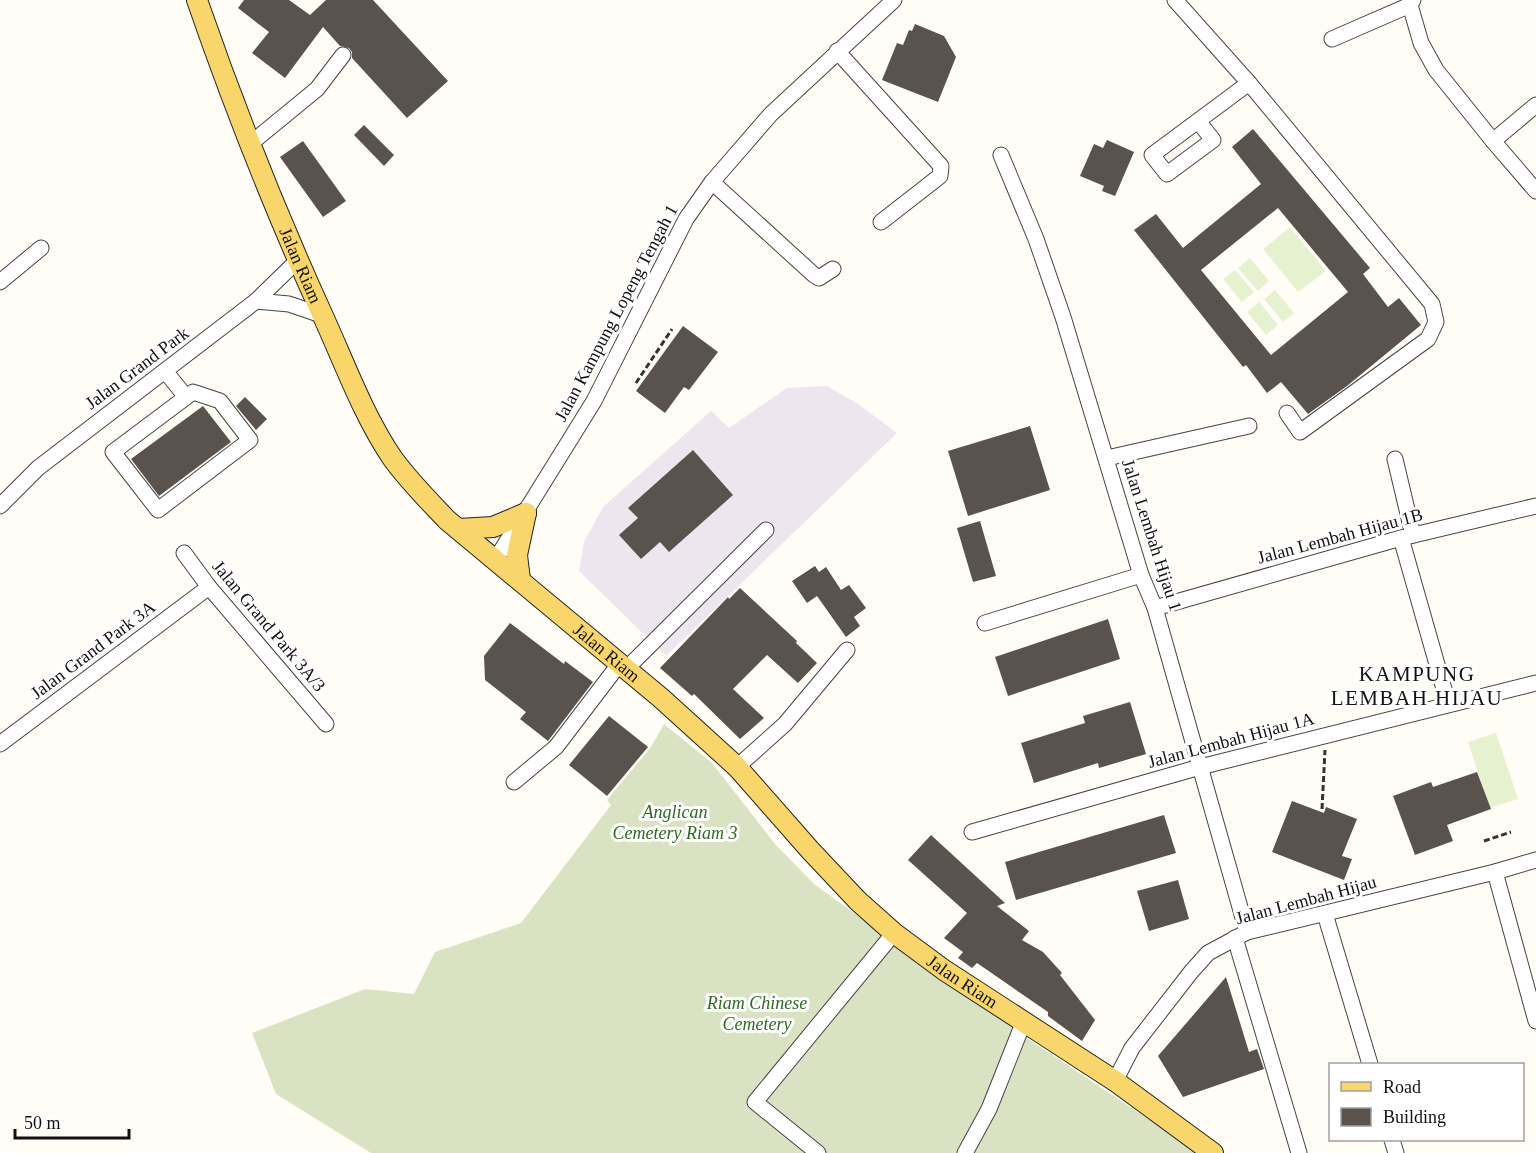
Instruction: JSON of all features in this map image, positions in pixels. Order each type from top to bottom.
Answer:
[{"type":"main road","name":"Jalan Riam","points":[[196,0],[250,144],[298,261],[369,418],[393,459],[418,489],[458,529],[623,666],[737,767],[858,901],[894,933],[944,970],[1115,1081],[1213,1153]]},
{"type":"main road","points":[[458,529],[493,527],[526,513]]},
{"type":"main road","points":[[520,580],[517,555],[526,513]]},
{"type":"street","name":"Jalan Kampung Lopeng Tengah 1","points":[[496,559],[594,401],[686,219],[712,182],[771,114],[894,0]]},
{"type":"street","points":[[1175,0],[1249,83],[1432,304],[1436,322],[1428,339],[1300,432],[1287,412]]},
{"type":"street","points":[[1332,39],[1411,3],[1421,43],[1436,70],[1492,141],[1536,190]]},
{"type":"street","points":[[837,51],[941,165],[940,176],[881,222]]},
{"type":"street","points":[[250,144],[317,89],[344,55]]},
{"type":"street","points":[[1198,121],[1249,83]]},
{"type":"street","points":[[1492,141],[1536,105]]},
{"type":"street","name":"Jalan Lembah Hijau 1","points":[[1001,155],[1040,250],[1063,317],[1142,575],[1155,608],[1200,767],[1241,935],[1299,1153]]},
{"type":"street","points":[[712,182],[819,278],[833,269]]},
{"type":"street","points":[[0,282],[41,248]]},
{"type":"street","name":"Jalan Grand Park","points":[[0,506],[38,468],[256,302],[298,261]]},
{"type":"street","points":[[256,302],[289,304],[324,316]]},
{"type":"street","points":[[165,371],[186,398]]},
{"type":"street","points":[[193,392],[220,401],[250,440],[158,510],[113,452],[186,398],[193,392]]},
{"type":"street","points":[[1107,459],[1249,426]]},
{"type":"street","points":[[1395,459],[1407,537],[1448,703]]},
{"type":"street","name":"Jalan Lembah Hijau 1B","points":[[1155,608],[1407,537],[1536,506]]},
{"type":"street","points":[[514,782],[556,747],[623,666],[766,530]]},
{"type":"street","name":"Jalan Grand Park 3A/3","points":[[183,553],[209,587],[326,724]]},
{"type":"street","points":[[985,622],[1142,575]]},
{"type":"street","name":"Jalan Grand Park 3A","points":[[0,744],[209,587]]},
{"type":"street","points":[[737,767],[785,724],[847,650]]},
{"type":"street","name":"Jalan Lembah Hijau 1A","points":[[972,832],[1200,767],[1448,703],[1536,683]]},
{"type":"street","name":"Jalan Lembah Hijau","points":[[1115,1081],[1132,1048],[1191,972],[1208,953],[1241,935],[1536,860]]},
{"type":"street","points":[[1495,872],[1536,1021]]},
{"type":"street","points":[[1325,914],[1369,1063]]},
{"type":"street","points":[[818,1153],[755,1102],[894,933]]},
{"type":"street","points":[[965,1153],[989,1109],[1024,1021]]},
{"type":"path","points":[[636,383],[672,329]]},
{"type":"path","points":[[1322,808],[1326,736]]},
{"type":"path","points":[[1484,842],[1511,832]]},
{"type":"shaded area","points":[[827,386],[858,404],[897,433],[666,656],[579,571],[584,542],[603,507],[711,411],[729,428],[787,388]]},
{"type":"green space","points":[[1290,227],[1326,271],[1298,292],[1263,249]]},
{"type":"green space","points":[[1250,258],[1269,281],[1258,291],[1238,268]]},
{"type":"green space","points":[[1235,270],[1254,292],[1242,302],[1223,279]]},
{"type":"green space","points":[[1275,290],[1294,313],[1283,322],[1264,299]]},
{"type":"green space","points":[[1259,302],[1278,325],[1266,335],[1247,312]]},
{"type":"green space","name":"Riam Chinese Cemetery","points":[[664,724],[712,763],[775,844],[814,884],[1012,1028],[1199,1153],[371,1153],[276,1094],[252,1033],[365,989],[414,994],[435,952],[521,923],[611,805],[607,800],[651,747]]},
{"type":"green space","points":[[1496,733],[1518,799],[1490,808],[1468,742]]},
{"type":"building","points":[[244,0],[289,0],[310,15],[326,0],[373,0],[448,81],[407,118],[352,58],[349,48],[340,46],[323,27],[285,78],[252,53],[269,32],[238,8]]},
{"type":"building","points":[[915,24],[944,36],[956,57],[938,102],[882,80],[897,43],[903,45],[909,30],[912,31]]},
{"type":"building","points":[[364,125],[394,155],[384,166],[354,135]]},
{"type":"building","points":[[1253,129],[1370,268],[1363,274],[1388,307],[1399,298],[1421,325],[1347,386],[1308,414],[1281,382],[1267,393],[1246,365],[1243,367],[1134,230],[1156,214],[1183,248],[1261,184],[1232,147]],"holes":[[[1278,208],[1348,292],[1271,355],[1201,270]]]},
{"type":"building","points":[[1107,140],[1134,152],[1115,196],[1102,191],[1104,186],[1080,176],[1094,144],[1103,148]]},
{"type":"building","points":[[303,141],[346,201],[323,217],[280,157]]},
{"type":"building","points":[[683,326],[718,352],[689,390],[684,387],[665,413],[636,391]]},
{"type":"building","points":[[245,397],[267,419],[256,430],[236,406]]},
{"type":"building","points":[[203,406],[231,442],[159,496],[131,459]]},
{"type":"building","points":[[1030,426],[1050,490],[968,516],[948,451]]},
{"type":"building","points":[[693,450],[733,495],[669,552],[660,542],[641,559],[619,535],[638,518],[628,508]]},
{"type":"building","points":[[980,521],[996,576],[973,582],[957,528]]},
{"type":"building","points":[[815,566],[819,572],[826,567],[841,590],[849,585],[866,608],[854,617],[860,626],[846,637],[817,596],[807,603],[792,581]]},
{"type":"building","points":[[740,588],[797,641],[796,643],[817,663],[798,683],[767,655],[733,689],[764,718],[740,739],[694,694],[692,696],[660,668],[728,597],[729,599]]},
{"type":"building","points":[[1108,619],[1120,659],[1008,696],[995,657]]},
{"type":"building","points":[[510,623],[564,664],[565,661],[593,682],[548,741],[520,719],[526,712],[485,680],[484,656]]},
{"type":"building","points":[[1130,702],[1146,754],[1099,768],[1098,763],[1034,783],[1021,743],[1085,723],[1083,716]]},
{"type":"building","points":[[609,716],[648,747],[607,796],[569,765]]},
{"type":"building","points":[[1477,772],[1491,809],[1447,825],[1453,841],[1415,855],[1393,796],[1431,782],[1433,787]]},
{"type":"building","points":[[1292,801],[1324,813],[1326,807],[1357,819],[1342,856],[1352,859],[1344,880],[1272,852]]},
{"type":"building","points":[[1164,815],[1176,853],[1016,900],[1005,862]]},
{"type":"building","points":[[931,835],[1005,903],[997,906],[1029,931],[1022,940],[1043,952],[1062,973],[1060,975],[1095,1020],[1082,1041],[1048,1016],[1048,1012],[977,963],[972,968],[958,958],[963,952],[944,938],[967,913],[908,860]]},
{"type":"building","points":[[1178,880],[1189,919],[1149,931],[1137,891]]},
{"type":"building","points":[[1226,977],[1249,1052],[1257,1049],[1264,1069],[1183,1097],[1158,1056]]},
{"type":"district","name":"KAMPUNG LEMBAH HIJAU","points":[[1417,686]]},
{"type":"park label","name":"Anglican Cemetery Riam 3","points":[[675,822]]}]
